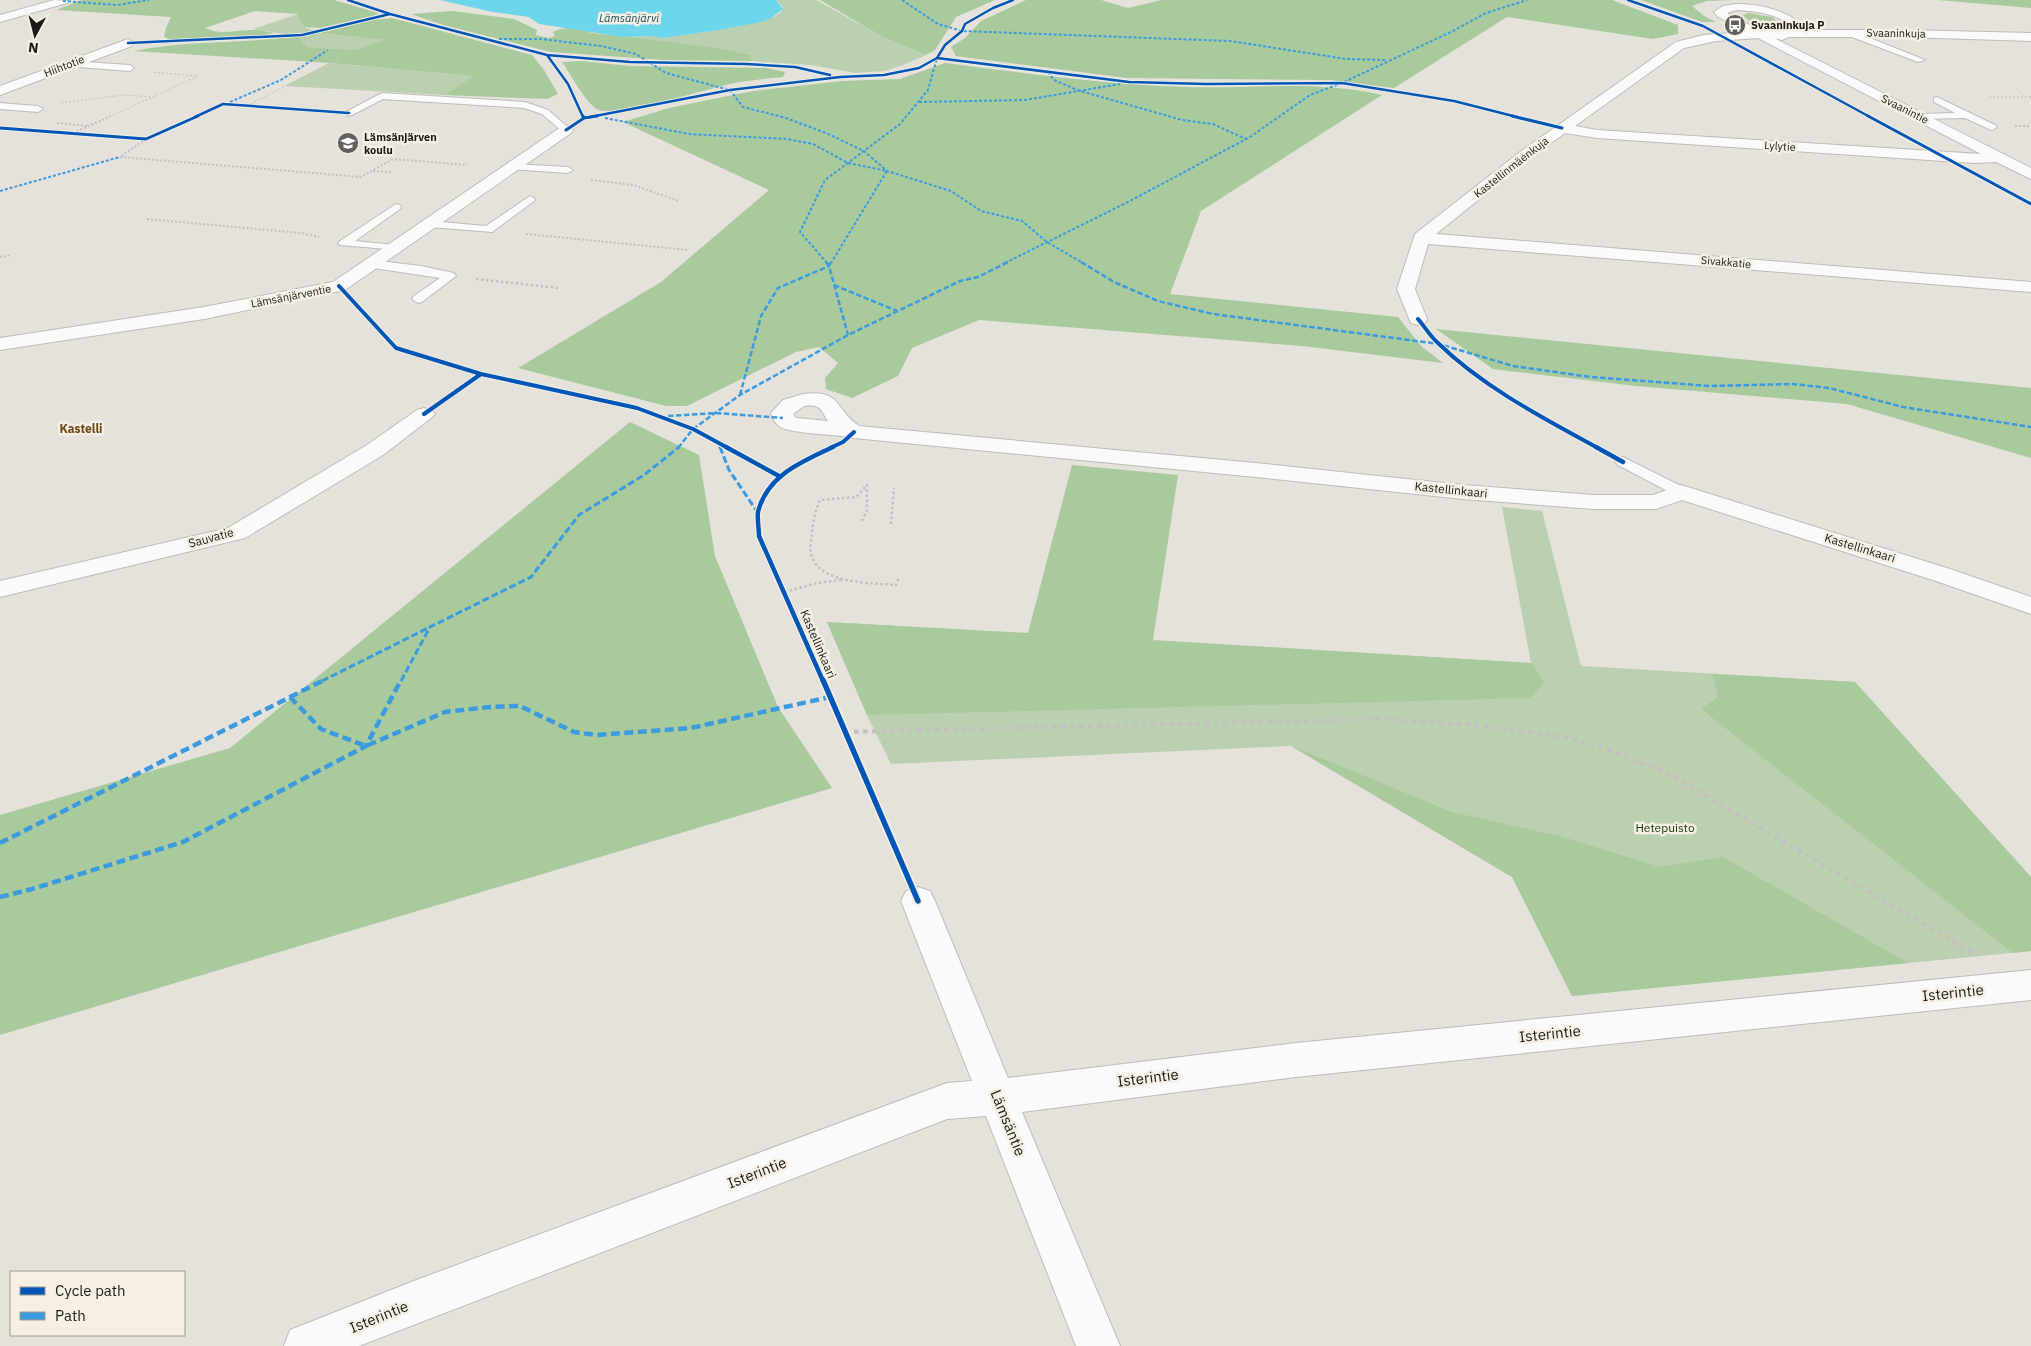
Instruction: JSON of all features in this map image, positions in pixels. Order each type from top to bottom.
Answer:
[{"type":"street","points":[[0,19],[63,1]]},
{"type":"street","name":"Svaanintie","points":[[1783,39],[1796,29],[1796,25],[1781,14],[1748,7],[1727,8],[1720,12],[1760,35],[1783,39],[1920,117],[2031,174]]},
{"type":"street","name":"Svaaninkuja","points":[[1783,39],[1847,32],[2031,37]]},
{"type":"street","name":"Kastellinmäenkuja","points":[[1421,238],[1525,154],[1680,45],[1695,40],[1721,36],[1760,35]]},
{"type":"street","name":"Hiihtotie","points":[[0,91],[128,43]]},
{"type":"street","name":"Lylytie","points":[[1562,128],[1597,134],[1974,159],[2000,158]]},
{"type":"street","name":"Lämsänjärventie","points":[[0,344],[204,313],[339,286],[566,130]]},
{"type":"street","points":[[1418,319],[1406,289],[1421,238]]},
{"type":"street","name":"Sivakkatie","points":[[1421,238],[2031,287]]},
{"type":"street","name":"Sauvatie","points":[[0,589],[236,533],[374,450],[424,414]]},
{"type":"street","name":"Kastellinkaari","points":[[854,432],[1266,471],[1462,492],[1594,502],[1656,502],[1681,492],[1730,510],[1979,585],[2031,606]]},
{"type":"street","name":"Lämsäntie","points":[[918,901],[1098,1346]]},
{"type":"street","name":"Isterintie","points":[[306,1346],[428,1297],[947,1101],[998,1097],[1296,1060],[2031,985]]},
{"type":"lane","points":[[1847,32],[1921,60]]},
{"type":"lane","points":[[69,64],[130,68]]},
{"type":"lane","points":[[349,113],[382,96],[525,105],[545,112],[566,130]]},
{"type":"lane","points":[[1937,100],[1992,127]]},
{"type":"lane","points":[[0,106],[38,109]]},
{"type":"lane","points":[[1920,117],[1968,115]]},
{"type":"lane","points":[[512,168],[568,170]]},
{"type":"lane","points":[[430,224],[488,230],[530,199]]},
{"type":"lane","points":[[344,243],[396,208]]},
{"type":"lane","points":[[344,243],[396,248]]},
{"type":"lane","points":[[371,264],[421,270],[450,276]]},
{"type":"lane","points":[[418,299],[450,276]]},
{"type":"lane","points":[[1623,462],[1681,492]]},
{"type":"path","points":[[293,35],[311,32]]},
{"type":"path","points":[[245,106],[339,58],[302,34]]},
{"type":"path","points":[[73,133],[198,76],[127,70],[130,68]]},
{"type":"path","points":[[2016,89],[2024,97]]},
{"type":"path","points":[[24,108],[123,95],[153,97]]},
{"type":"path","points":[[245,106],[257,106]]},
{"type":"path","points":[[64,133],[82,134]]},
{"type":"path","points":[[154,135],[120,158],[360,178],[393,158],[512,168]]},
{"type":"path","points":[[137,138],[146,139]]},
{"type":"path","points":[[372,170],[391,172]]},
{"type":"path","points":[[587,179],[633,185],[679,201]]},
{"type":"path","points":[[147,219],[301,233],[344,243]]},
{"type":"path","points":[[488,230],[688,250]]},
{"type":"path","points":[[0,258],[11,255]]},
{"type":"path","points":[[450,276],[559,288]]},
{"type":"path","points":[[843,580],[822,570],[812,560],[810,546],[817,506],[820,500],[828,498],[856,497],[867,486],[867,510],[862,520]]},
{"type":"path","points":[[891,524],[895,513],[892,497],[894,488]]},
{"type":"path","points":[[785,592],[817,583],[843,580],[896,585],[899,577]]},
{"type":"path","points":[[845,732],[1385,719],[1475,724],[1565,738],[1618,753],[1665,772],[1978,956]]},
{"type":"path","points":[[841,724],[849,741]]},
{"type":"green space","points":[[82,0],[334,0],[378,13],[319,28],[304,27],[297,14],[255,11],[205,28],[217,32],[254,30],[274,33],[256,37],[176,41],[164,37],[171,17],[56,10]]},
{"type":"green space","points":[[776,0],[816,0],[881,36],[926,55],[884,71],[855,73],[811,65],[752,61],[751,55],[714,47],[622,37],[651,36],[663,38],[719,30],[770,19],[780,13],[783,7]]},
{"type":"green space","points":[[820,0],[995,0],[956,17],[935,50],[926,55],[881,36]]},
{"type":"green space","points":[[1026,0],[1101,0],[1128,8],[1162,0],[1612,0],[1678,25],[1678,34],[1653,39],[1507,17],[1394,88],[1331,80],[1127,78],[956,56],[951,47],[965,38],[981,21]]},
{"type":"green space","points":[[1641,0],[1733,0],[1707,1],[1692,6],[1704,16],[1716,22],[1702,22]]},
{"type":"green space","points":[[1938,0],[2031,0],[2031,8]]},
{"type":"green space","points":[[453,11],[514,19],[537,30],[536,35],[549,38],[555,36],[553,32],[572,28],[592,33],[714,47],[751,55],[752,61],[664,60],[551,52],[443,25],[411,14]]},
{"type":"green space","points":[[1748,13],[1772,17],[1779,23],[1775,25],[1760,25],[1750,21],[1743,15]]},
{"type":"green space","points":[[298,14],[304,27],[320,33],[387,40],[354,50],[308,47],[298,36],[253,29]]},
{"type":"green space","points":[[392,18],[532,55],[544,70],[558,94],[547,99],[445,95],[474,76],[330,63],[134,51],[175,45],[298,36],[308,47],[354,50],[386,40],[320,33],[373,20]]},
{"type":"green space","points":[[581,61],[630,66],[766,68],[785,72],[783,77],[736,83],[643,106],[610,111],[599,110],[589,102],[562,62]]},
{"type":"green space","points":[[330,63],[475,76],[445,95],[285,86]]},
{"type":"green space","points":[[945,63],[1125,84],[1186,87],[1309,86],[1358,90],[1382,95],[1201,211],[1170,294],[1398,317],[1421,346],[1443,363],[1302,346],[979,320],[912,348],[898,376],[852,398],[826,389],[825,378],[838,363],[819,347],[796,352],[687,406],[666,406],[518,368],[661,282],[769,190],[623,122],[669,108],[753,91],[842,81],[900,79]]},
{"type":"green space","points":[[1436,329],[2031,388],[2031,458],[1847,404],[1636,386],[1493,369]]},
{"type":"green space","points":[[630,422],[699,455],[715,556],[778,707],[832,788],[0,1035],[0,815],[230,748]]},
{"type":"green space","points":[[1072,465],[1178,475],[1153,640],[1532,663],[1544,683],[1530,698],[867,715],[827,622],[1028,633]]},
{"type":"green space","name":"Hetepuisto","points":[[1502,507],[1542,511],[1581,666],[1855,682],[2031,877],[2031,951],[1572,996],[1512,877],[1291,746],[891,764],[867,715],[827,622],[1531,663]]},
{"type":"green space","points":[[1712,674],[1855,682],[2031,877],[2031,951],[2013,953],[1701,709],[1718,697]]},
{"type":"green space","points":[[1291,746],[1452,812],[1563,837],[1660,867],[1723,857],[1908,963],[1572,996],[1512,877]]},
{"type":"water","name":"Lämsänjärvi","points":[[440,0],[776,0],[783,9],[770,19],[719,30],[663,38],[651,36],[622,37],[539,24],[529,17],[493,12]]},
{"type":"marked path","points":[[63,1],[117,5],[149,0]]},
{"type":"marked path","points":[[902,0],[938,24],[962,31],[1230,41],[1346,59],[1385,60]]},
{"type":"marked path","points":[[0,897],[32,889],[183,842],[366,746],[430,627],[531,577],[579,515],[644,475],[676,451],[693,429],[740,395],[848,335],[960,281],[978,277],[1128,202],[1250,137],[1310,95],[1342,83],[1453,31],[1486,13],[1527,0]]},
{"type":"marked path","points":[[499,39],[541,39],[601,46],[636,54],[666,73],[730,90],[743,107],[786,118],[826,133],[864,151],[887,171],[951,191],[981,211],[1022,221],[1047,242],[1114,282],[1158,301],[1213,314],[1439,344],[1513,366],[1591,377],[1710,386],[1793,384],[1829,388],[1903,407],[2031,427]]},
{"type":"marked path","points":[[230,102],[281,80],[328,50]]},
{"type":"marked path","points":[[848,335],[829,266],[800,232],[825,180],[900,124],[928,90],[937,58]]},
{"type":"marked path","points":[[1048,72],[1054,80],[1077,90],[1182,120],[1213,124],[1246,139]]},
{"type":"marked path","points":[[919,102],[1025,100],[1120,84]]},
{"type":"marked path","points":[[605,118],[689,134],[787,139],[813,144],[848,163],[887,171],[829,266],[778,288],[761,316],[740,395]]},
{"type":"marked path","points":[[0,191],[120,157]]},
{"type":"marked path","points":[[834,285],[897,311]]},
{"type":"marked path","points":[[668,416],[716,413],[783,418]]},
{"type":"marked path","points":[[719,443],[724,461],[729,470],[740,489],[758,513]]},
{"type":"marked path","points":[[0,843],[430,627]]},
{"type":"marked path","points":[[290,697],[321,729],[366,746],[445,712],[490,707],[520,706],[574,732],[596,735],[691,728],[830,697]]},
{"type":"cycle path","points":[[348,0],[390,14],[547,55],[568,84],[584,118],[566,130]]},
{"type":"cycle path","points":[[937,58],[945,45],[962,31],[965,24],[993,8],[1013,0]]},
{"type":"cycle path","points":[[1628,0],[1703,26],[2031,204]]},
{"type":"cycle path","points":[[128,43],[302,35],[390,14]]},
{"type":"cycle path","points":[[547,55],[630,62],[747,64],[795,67],[830,75]]},
{"type":"cycle path","points":[[584,118],[730,90],[840,77],[884,75],[919,68],[937,58],[1129,82],[1207,84],[1342,83],[1454,101],[1562,128]]},
{"type":"cycle path","points":[[0,128],[146,139],[223,104],[349,113]]},
{"type":"cycle path","points":[[339,286],[396,348],[481,374],[424,414]]},
{"type":"cycle path","points":[[1418,319],[1440,345],[1483,379],[1575,436],[1623,462]]},
{"type":"cycle path","points":[[481,374],[637,408],[693,429],[779,476]]},
{"type":"cycle path","points":[[854,432],[843,442],[794,466],[779,476],[767,493],[758,513],[759,536],[918,901]]},
{"type":"place","name":"Svaaninkuja P","points":[[1735,25]]},
{"type":"place","name":"Lämsänjärven koulu","points":[[348,143]]},
{"type":"district","name":"Kastelli","points":[[81,429]]}]
